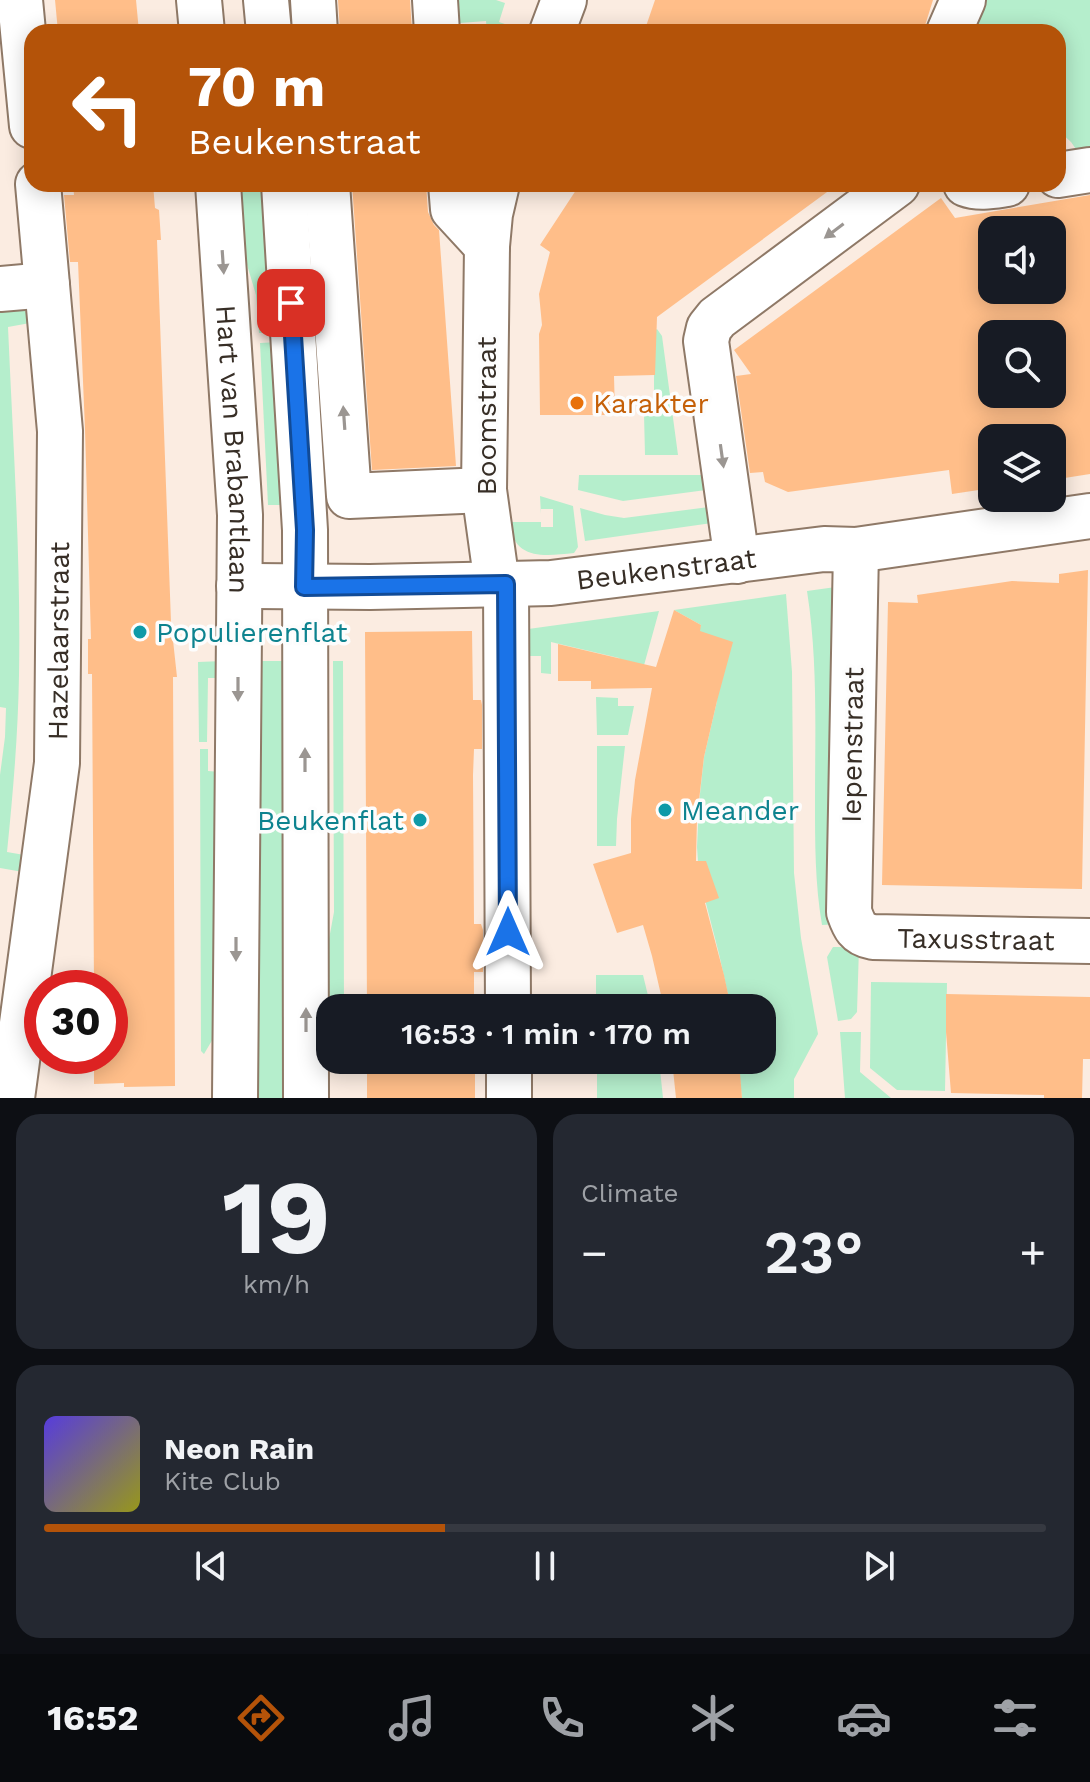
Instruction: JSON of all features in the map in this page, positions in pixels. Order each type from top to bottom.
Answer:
[{"type":"street","points":[[20,0],[24,42]]},
{"type":"street","points":[[199,0],[201,24]]},
{"type":"street","points":[[266,0],[268,24]]},
{"type":"street","points":[[313,0],[314,24]]},
{"type":"street","points":[[435,0],[436,24]]},
{"type":"street","points":[[555,24],[564,0]]},
{"type":"street","points":[[952,24],[963,0]]},
{"type":"street","points":[[1066,174],[1090,170]]},
{"type":"street","name":"Hazelaarstraat","points":[[12,1098],[57,763],[60,431],[39,192]]},
{"type":"street","name":"Hart van Brabantlaan","points":[[219,192],[240,515],[235,1098]]},
{"type":"street","points":[[284,192],[305,530],[306,1098]]},
{"type":"street","points":[[328,192],[349,496],[484,490]]},
{"type":"street","points":[[452,192],[453,209],[487,246]]},
{"type":"street","name":"Boomstraat","points":[[495,192],[487,246],[484,490],[502,584],[508,994]]},
{"type":"street","points":[[737,561],[706,341],[709,328],[717,318],[886,192]]},
{"type":"street","points":[[0,289],[47,285]]},
{"type":"street","name":"Beukenstraat","points":[[239,586],[551,583],[824,549],[856,550],[1090,516]]},
{"type":"street","name":"Iepenstraat","points":[[856,550],[849,912],[855,928],[863,935]]},
{"type":"street","name":"Taxusstraat","points":[[863,935],[1090,941]]},
{"type":"street","points":[[509,1074],[509,1098]]},
{"type":"green space","points":[[451,0],[496,0],[505,3],[499,22],[505,24],[486,24],[486,21],[453,24]]},
{"type":"green space","points":[[984,0],[1090,0],[1090,151],[1078,152],[1066,137],[1066,24],[974,24]]},
{"type":"green space","points":[[232,192],[267,192],[278,332],[259,333],[256,295],[234,221]]},
{"type":"green space","points":[[0,302],[23,309],[30,323],[8,327],[19,632],[16,742],[7,852],[30,856],[23,872],[0,868],[0,775],[6,708],[0,707]]},
{"type":"green space","points":[[657,329],[662,336],[678,455],[645,455],[644,414],[654,414],[654,331]]},
{"type":"green space","points":[[278,342],[285,505],[268,505],[260,343]]},
{"type":"green space","points":[[579,475],[704,475],[706,490],[623,501],[578,490]]},
{"type":"green space","points":[[540,496],[573,506],[578,547],[574,553],[542,555],[524,550],[517,544],[510,522],[541,522],[541,527],[553,527],[553,509],[541,509],[541,514]]},
{"type":"green space","points":[[709,507],[712,523],[585,541],[580,508],[624,518]]},
{"type":"green space","points":[[843,586],[843,924],[822,925],[815,848],[814,670],[807,591]]},
{"type":"green space","points":[[786,594],[792,672],[794,873],[801,938],[818,1034],[794,1079],[794,1098],[742,1098],[739,1074],[776,1074],[776,994],[728,994],[699,876],[697,847],[704,757],[717,701],[699,631],[701,625],[674,610]]},
{"type":"green space","points":[[659,611],[638,687],[619,658],[551,642],[551,674],[541,673],[541,656],[524,656],[521,630]]},
{"type":"green space","points":[[223,661],[223,678],[208,678],[207,742],[199,742],[198,662]]},
{"type":"green space","points":[[255,661],[287,661],[289,1098],[252,1098]]},
{"type":"green space","points":[[333,661],[343,661],[344,994],[320,994],[334,912]]},
{"type":"green space","points":[[596,697],[618,698],[618,706],[634,706],[628,735],[597,735]]},
{"type":"green space","points":[[597,746],[625,746],[616,846],[597,846]]},
{"type":"green space","points":[[200,749],[208,749],[208,771],[221,772],[214,1037],[204,1054],[201,1051]]},
{"type":"green space","points":[[833,947],[859,947],[857,1012],[851,1019],[838,1021],[827,957]]},
{"type":"green space","points":[[596,975],[643,975],[648,994],[596,994]]},
{"type":"green space","points":[[871,982],[947,983],[945,1091],[897,1090],[870,1068]]},
{"type":"green space","points":[[840,1032],[861,1032],[860,1072],[891,1098],[845,1098]]},
{"type":"green space","points":[[597,1074],[660,1074],[663,1098],[597,1098]]},
{"type":"building","points":[[55,0],[136,0],[138,24],[57,24]]},
{"type":"building","points":[[338,0],[410,0],[412,24],[340,24]]},
{"type":"building","points":[[655,0],[933,0],[926,24],[647,24]]},
{"type":"building","name":"Populierenflat","points":[[74,192],[154,192],[155,208],[159,210],[161,240],[157,240],[171,622],[177,677],[173,677],[175,1086],[94,1084],[94,1074],[128,1074],[128,970],[94,970],[92,674],[88,674],[88,639],[91,639],[85,429],[78,262],[70,262],[64,195],[74,195]]},
{"type":"building","points":[[353,192],[427,192],[428,212],[439,230],[456,466],[372,470]]},
{"type":"building","points":[[575,192],[827,192],[657,317],[655,375],[614,376],[615,415],[540,415],[539,334],[542,325],[539,294],[550,252],[540,245]]},
{"type":"building","points":[[1090,195],[1090,474],[1066,478],[1066,424],[978,424],[978,490],[952,494],[949,470],[788,492],[765,482],[763,472],[750,473],[736,376],[751,374],[734,350],[941,198],[955,218]]},
{"type":"building","points":[[1088,570],[1082,889],[882,885],[888,602],[918,603],[917,595],[1012,581],[1059,583],[1059,574]]},
{"type":"building","name":"Meander","points":[[674,610],[701,625],[700,631],[733,642],[704,757],[696,861],[706,861],[719,898],[705,903],[728,994],[661,994],[643,925],[617,933],[593,864],[631,853],[635,780],[652,688],[591,689],[591,681],[558,681],[558,644],[656,667]]},
{"type":"building","name":"Beukenflat","points":[[472,631],[473,700],[481,700],[482,705],[482,749],[474,749],[473,775],[474,924],[481,924],[483,930],[483,972],[474,972],[474,994],[367,994],[365,632]]},
{"type":"building","points":[[946,994],[1090,997],[1090,1059],[1083,1059],[1082,1098],[951,1093]]},
{"type":"building","points":[[367,1074],[475,1074],[475,1098],[367,1098]]},
{"type":"building","points":[[673,1074],[740,1074],[742,1098],[676,1098]]},
{"type":"place","name":"Karakter","points":[[577,403]]},
{"type":"place","name":"Populierenflat","points":[[140,632]]},
{"type":"place","name":"Meander","points":[[665,810]]},
{"type":"place","name":"Beukenflat","points":[[420,820]]},
{"type":"route","points":[[291,303],[305,530],[304,587],[506,584],[508,932]]}]
